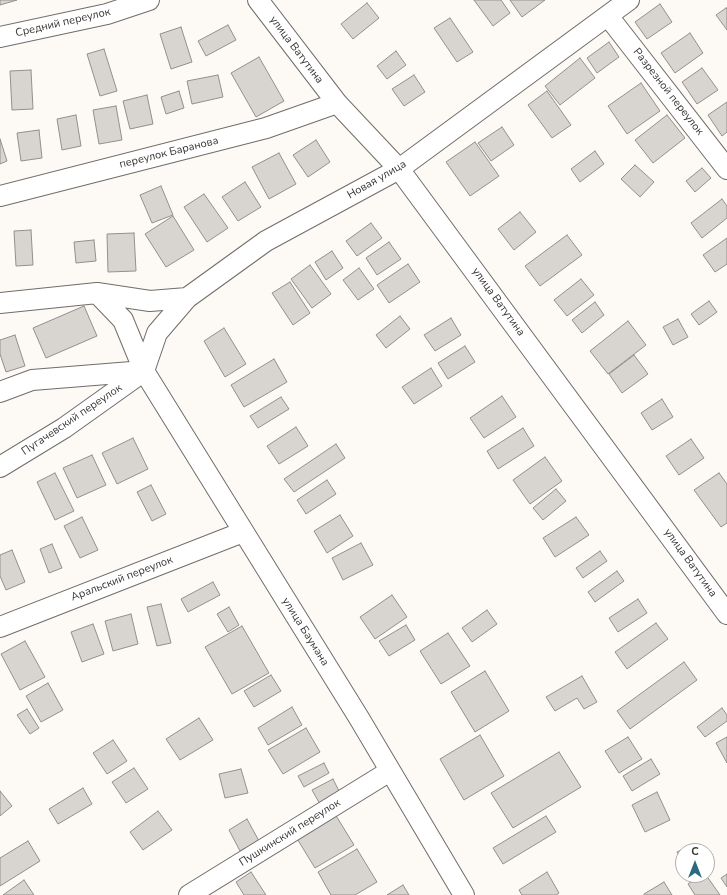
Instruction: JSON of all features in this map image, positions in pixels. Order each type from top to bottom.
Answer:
[{"type":"street","name":"Средний переулок","points":[[0,37],[107,14],[150,0]]},
{"type":"street","name":"улица Ватутина","points":[[258,0],[337,103],[399,169],[727,614]]},
{"type":"street","name":"Новая улица","points":[[144,371],[157,333],[187,298],[266,241],[399,169],[629,0]]},
{"type":"street","name":"Разрезной переулок","points":[[608,16],[727,169]]},
{"type":"street","name":"переулок Баранова","points":[[0,196],[266,128],[337,103]]},
{"type":"street","points":[[0,302],[97,293],[150,301],[187,298]]},
{"type":"street","name":"улица Баумана","points":[[97,293],[122,320],[144,371],[390,771],[464,895]]},
{"type":"street","points":[[0,392],[32,380],[144,371]]},
{"type":"street","name":"Пугачевский переулок","points":[[0,467],[64,428],[144,371]]},
{"type":"street","name":"Аральский переулок","points":[[0,627],[243,532]]},
{"type":"street","name":"Пушкинский переулок","points":[[189,895],[390,771]]},
{"type":"building","points":[[0,0],[17,0],[0,5]]},
{"type":"building","points":[[474,0],[501,0],[510,13],[493,26]]},
{"type":"building","points":[[510,0],[545,0],[522,17]]},
{"type":"building","points":[[367,3],[379,18],[353,39],[341,24]]},
{"type":"building","points":[[660,4],[672,22],[647,39],[635,22]]},
{"type":"building","points":[[727,8],[727,30],[716,15]]},
{"type":"building","points":[[450,18],[473,52],[457,62],[434,28]]},
{"type":"building","points":[[228,25],[236,40],[206,56],[198,41]]},
{"type":"building","points":[[181,27],[192,62],[171,69],[160,34]]},
{"type":"building","points":[[690,33],[703,53],[675,73],[661,53]]},
{"type":"building","points":[[609,42],[619,57],[597,73],[587,58]]},
{"type":"building","points":[[104,49],[117,91],[100,96],[87,54]]},
{"type":"building","points":[[396,51],[406,65],[387,79],[377,66]]},
{"type":"building","points":[[259,57],[284,101],[256,117],[231,73]]},
{"type":"building","points":[[580,58],[595,78],[560,105],[545,86]]},
{"type":"building","points":[[702,68],[718,90],[697,104],[682,82]]},
{"type":"building","points":[[31,70],[33,109],[12,110],[10,71]]},
{"type":"building","points":[[218,75],[223,97],[192,104],[187,81]]},
{"type":"building","points":[[414,75],[425,92],[404,106],[392,89]]},
{"type":"building","points":[[641,83],[660,111],[627,134],[608,106]]},
{"type":"building","points":[[179,91],[184,108],[166,114],[161,97]]},
{"type":"building","points":[[547,91],[571,125],[552,138],[528,105]]},
{"type":"building","points":[[147,95],[153,124],[130,129],[123,101]]},
{"type":"building","points":[[727,102],[727,132],[722,136],[708,115]]},
{"type":"building","points":[[116,106],[122,140],[99,144],[93,110]]},
{"type":"building","points":[[76,115],[81,146],[62,150],[57,119]]},
{"type":"building","points":[[667,115],[685,138],[653,163],[635,140]]},
{"type":"building","points":[[502,127],[514,145],[491,161],[478,143]]},
{"type":"building","points":[[39,130],[42,158],[21,161],[17,133]]},
{"type":"building","points":[[0,139],[7,161],[0,164]]},
{"type":"building","points":[[316,140],[330,162],[308,177],[293,155]]},
{"type":"building","points":[[475,142],[499,176],[470,196],[446,162]]},
{"type":"building","points":[[595,151],[604,164],[580,182],[571,169]]},
{"type":"building","points":[[279,153],[296,184],[269,199],[252,167]]},
{"type":"building","points":[[635,165],[654,182],[640,197],[621,179]]},
{"type":"building","points":[[702,168],[711,178],[695,192],[686,181]]},
{"type":"building","points":[[245,182],[261,207],[238,221],[222,197]]},
{"type":"building","points":[[161,186],[173,215],[152,223],[140,195]]},
{"type":"building","points":[[204,194],[228,228],[207,242],[184,207]]},
{"type":"building","points":[[722,199],[727,206],[727,218],[702,238],[691,223]]},
{"type":"building","points":[[520,212],[536,232],[514,250],[498,229]]},
{"type":"building","points":[[173,216],[194,250],[166,267],[145,234]]},
{"type":"building","points":[[371,223],[382,238],[357,256],[346,241]]},
{"type":"building","points":[[31,230],[33,265],[16,266],[14,231]]},
{"type":"building","points":[[134,233],[136,271],[108,272],[107,234]]},
{"type":"building","points":[[567,235],[582,255],[540,286],[525,266]]},
{"type":"building","points":[[727,238],[727,264],[715,272],[703,255]]},
{"type":"building","points":[[94,240],[96,261],[76,263],[74,242]]},
{"type":"building","points":[[389,242],[401,259],[377,275],[366,258]]},
{"type":"building","points":[[332,251],[343,268],[326,280],[315,262]]},
{"type":"building","points":[[408,264],[420,282],[389,303],[377,285]]},
{"type":"building","points":[[310,265],[331,294],[312,308],[291,279]]},
{"type":"building","points":[[359,268],[374,289],[358,300],[343,280]]},
{"type":"building","points":[[581,279],[594,295],[567,316],[554,300]]},
{"type":"building","points":[[290,282],[310,313],[293,325],[272,293]]},
{"type":"building","points":[[709,301],[717,312],[699,325],[691,314]]},
{"type":"building","points":[[595,302],[604,315],[582,333],[572,320]]},
{"type":"building","points":[[84,306],[97,336],[46,358],[33,328]]},
{"type":"building","points":[[400,316],[410,329],[386,348],[376,335]]},
{"type":"building","points":[[451,318],[461,335],[435,351],[424,335]]},
{"type":"building","points":[[678,319],[688,337],[673,345],[663,327]]},
{"type":"building","points":[[628,321],[646,345],[608,374],[590,351]]},
{"type":"building","points":[[224,328],[246,364],[225,377],[204,341]]},
{"type":"building","points":[[15,335],[25,366],[6,372],[0,354],[0,340]]},
{"type":"building","points":[[465,346],[475,362],[448,379],[438,363]]},
{"type":"building","points":[[634,355],[648,374],[622,393],[609,374]]},
{"type":"building","points":[[274,359],[287,382],[244,407],[231,385]]},
{"type":"building","points":[[431,368],[442,386],[414,404],[402,387]]},
{"type":"building","points":[[502,396],[516,417],[484,438],[470,418]]},
{"type":"building","points":[[281,397],[289,409],[258,428],[250,416]]},
{"type":"building","points":[[662,399],[673,417],[652,430],[641,413]]},
{"type":"building","points":[[296,427],[308,446],[279,464],[267,446]]},
{"type":"building","points":[[523,428],[534,446],[498,469],[487,451]]},
{"type":"building","points":[[133,438],[148,469],[117,484],[102,453]]},
{"type":"building","points":[[691,439],[704,458],[679,475],[666,456]]},
{"type":"building","points":[[336,444],[345,458],[294,492],[284,479]]},
{"type":"building","points":[[92,455],[106,485],[77,498],[63,468]]},
{"type":"building","points":[[545,457],[562,481],[530,504],[513,480]]},
{"type":"building","points":[[55,473],[74,511],[55,520],[37,482]]},
{"type":"building","points":[[719,473],[727,484],[727,523],[721,527],[694,490]]},
{"type":"building","points":[[327,480],[336,494],[306,514],[297,500]]},
{"type":"building","points":[[151,485],[166,514],[152,521],[137,492]]},
{"type":"building","points":[[556,489],[566,501],[543,520],[533,508]]},
{"type":"building","points":[[340,515],[353,536],[327,553],[314,531]]},
{"type":"building","points":[[82,517],[98,550],[80,558],[64,526]]},
{"type":"building","points":[[576,517],[589,535],[555,557],[543,538]]},
{"type":"building","points":[[361,543],[373,565],[343,580],[332,558]]},
{"type":"building","points":[[52,544],[62,568],[49,573],[40,549]]},
{"type":"building","points":[[12,550],[25,582],[6,590],[0,576],[0,555]]},
{"type":"building","points":[[600,551],[607,561],[583,578],[576,568]]},
{"type":"building","points":[[617,571],[624,581],[595,602],[588,592]]},
{"type":"building","points":[[213,582],[220,595],[188,612],[181,599]]},
{"type":"building","points":[[392,595],[407,617],[375,639],[360,617]]},
{"type":"building","points":[[638,599],[647,613],[618,632],[609,618]]},
{"type":"building","points":[[161,604],[171,643],[157,646],[147,607]]},
{"type":"building","points":[[229,607],[239,625],[228,632],[217,614]]},
{"type":"building","points":[[487,610],[497,624],[472,642],[462,628]]},
{"type":"building","points":[[131,614],[138,644],[113,651],[105,621]]},
{"type":"building","points":[[656,623],[668,639],[627,669],[615,652]]},
{"type":"building","points":[[93,624],[104,654],[82,662],[71,632]]},
{"type":"building","points":[[406,625],[415,640],[389,656],[379,641]]},
{"type":"building","points":[[242,626],[269,673],[232,694],[205,647]]},
{"type":"building","points":[[448,633],[470,666],[441,684],[420,651]]},
{"type":"building","points":[[25,641],[45,677],[20,690],[1,654]]},
{"type":"building","points":[[684,662],[697,680],[630,729],[617,711]]},
{"type":"building","points":[[485,671],[509,711],[475,732],[451,692]]},
{"type":"building","points":[[271,675],[281,691],[254,707],[244,691]]},
{"type":"building","points":[[582,676],[597,702],[584,709],[577,698],[555,711],[546,697]]},
{"type":"building","points":[[48,683],[63,710],[41,722],[26,696]]},
{"type":"building","points":[[292,707],[302,725],[268,745],[258,728]]},
{"type":"building","points":[[722,708],[727,715],[727,721],[705,737],[697,727]]},
{"type":"building","points":[[27,709],[39,728],[30,734],[17,715]]},
{"type":"building","points":[[199,718],[213,740],[180,760],[166,739]]},
{"type":"building","points":[[306,728],[320,752],[283,774],[268,750]]},
{"type":"building","points":[[480,735],[504,776],[464,800],[440,759]]},
{"type":"building","points":[[628,737],[642,759],[619,773],[605,751]]},
{"type":"building","points":[[727,737],[727,763],[716,743]]},
{"type":"building","points":[[113,740],[127,761],[107,774],[93,753]]},
{"type":"building","points":[[559,752],[581,787],[513,828],[491,793]]},
{"type":"building","points":[[651,759],[660,774],[632,791],[623,776]]},
{"type":"building","points":[[324,763],[329,773],[304,787],[298,776]]},
{"type":"building","points":[[134,768],[148,789],[126,803],[112,782]]},
{"type":"building","points":[[241,769],[248,793],[225,798],[219,774]]},
{"type":"building","points":[[333,779],[341,795],[321,806],[312,790]]},
{"type":"building","points":[[83,788],[92,804],[58,824],[49,809]]},
{"type":"building","points":[[0,791],[12,806],[0,816]]},
{"type":"building","points":[[657,792],[670,820],[645,832],[632,805]]},
{"type":"building","points":[[158,811],[172,830],[143,850],[130,832]]},
{"type":"building","points":[[335,814],[354,845],[315,868],[296,837]]},
{"type":"building","points":[[546,816],[556,832],[503,864],[493,848]]},
{"type":"building","points":[[247,819],[259,841],[240,851],[229,830]]},
{"type":"building","points":[[28,841],[40,861],[0,886],[0,858]]},
{"type":"building","points":[[357,849],[377,882],[355,895],[331,895],[318,872]]},
{"type":"building","points":[[251,872],[266,895],[244,895],[236,882]]},
{"type":"building","points":[[547,872],[559,893],[556,895],[522,895],[519,890]]},
{"type":"building","points":[[727,874],[727,887],[721,878]]},
{"type":"building","points":[[24,880],[34,895],[3,895]]},
{"type":"building","points":[[664,882],[672,895],[644,895],[644,894]]},
{"type":"building","points":[[712,883],[720,895],[695,895],[688,884]]},
{"type":"building","points":[[403,885],[409,895],[387,895]]}]
